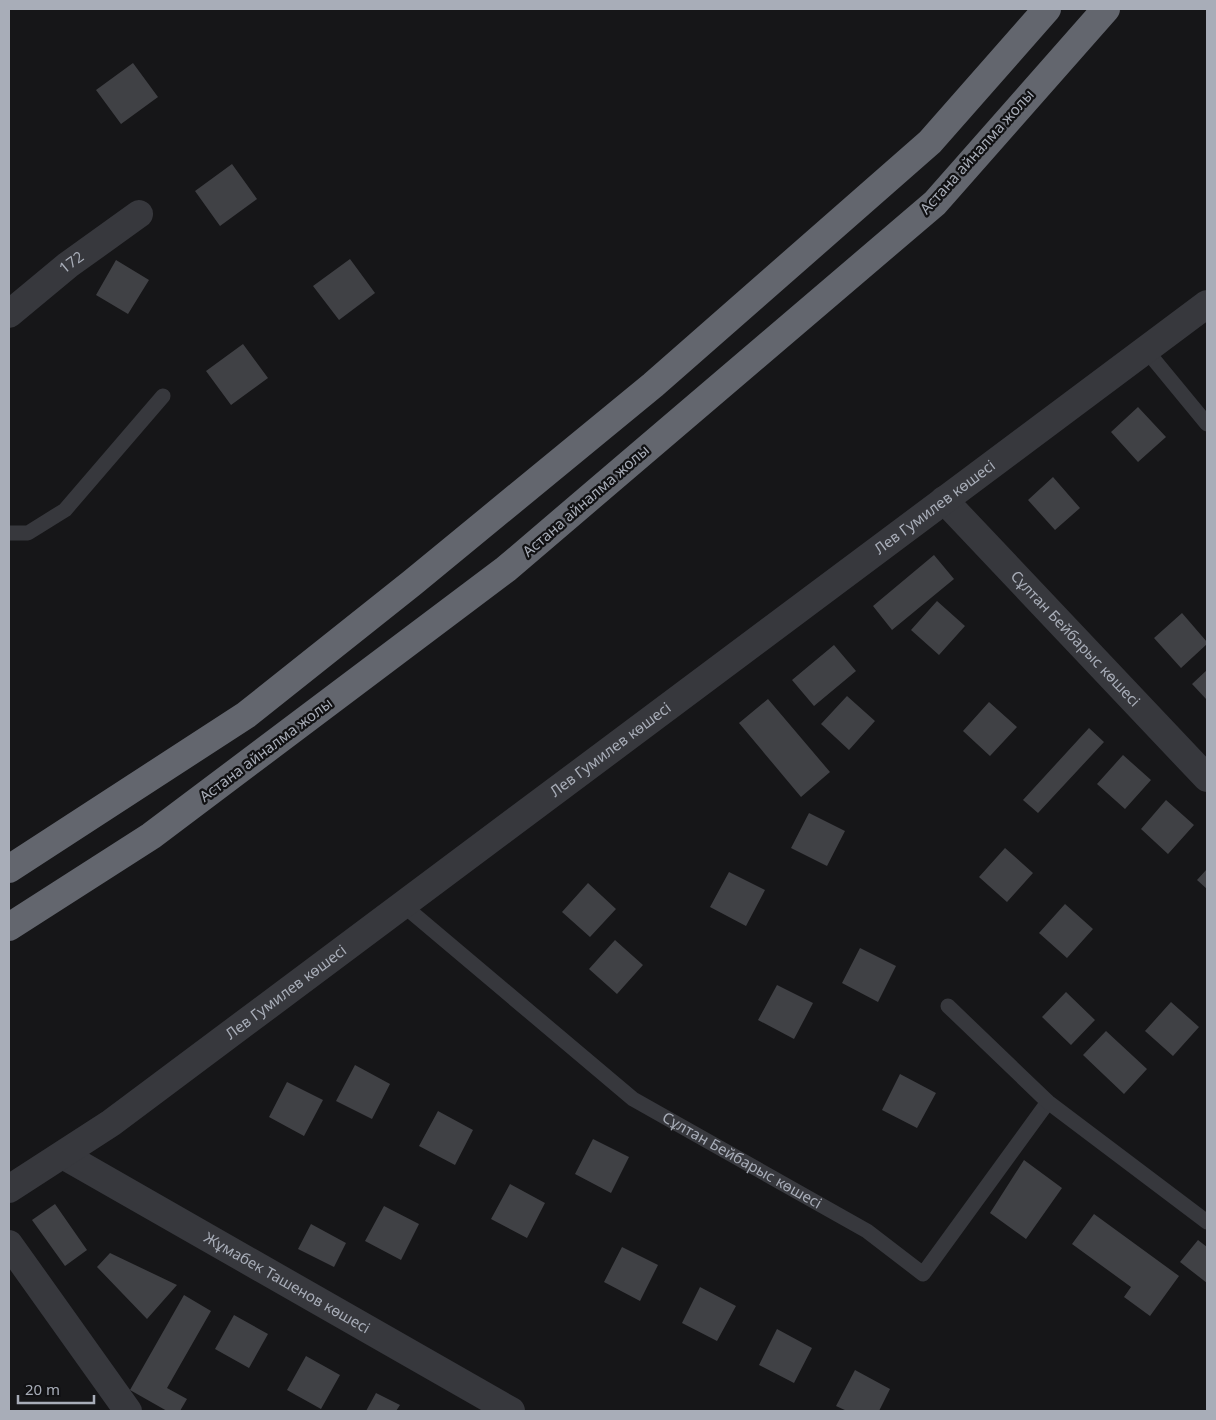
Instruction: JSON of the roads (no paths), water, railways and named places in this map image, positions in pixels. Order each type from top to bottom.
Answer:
[{"type":"highway","points":[[9,869],[246,715],[412,583],[653,385],[930,142],[1048,9]]},
{"type":"highway","name":"Астана айналма жолы","points":[[9,927],[151,836],[506,569],[935,203],[1106,9]]},
{"type":"street","name":"172","points":[[9,314],[68,265],[139,214]]},
{"type":"street","name":"Лев Гумилев көшесі","points":[[9,1189],[110,1123],[1207,304]]},
{"type":"street","name":"Сұлтан Бейбарыс көшесі","points":[[944,500],[1207,778]]},
{"type":"street","name":"Жұмабек Ташенов көшесі","points":[[63,1155],[511,1411]]},
{"type":"street","points":[[9,1244],[128,1411]]},
{"type":"lane","points":[[1146,350],[1207,424]]},
{"type":"lane","points":[[9,533],[28,533],[65,510],[163,396]]},
{"type":"lane","name":"Сұлтан Бейбарыс көшесі","points":[[403,904],[633,1099],[867,1231],[923,1274],[1048,1102]]},
{"type":"lane","points":[[948,1006],[1048,1102],[1207,1222]]}]
